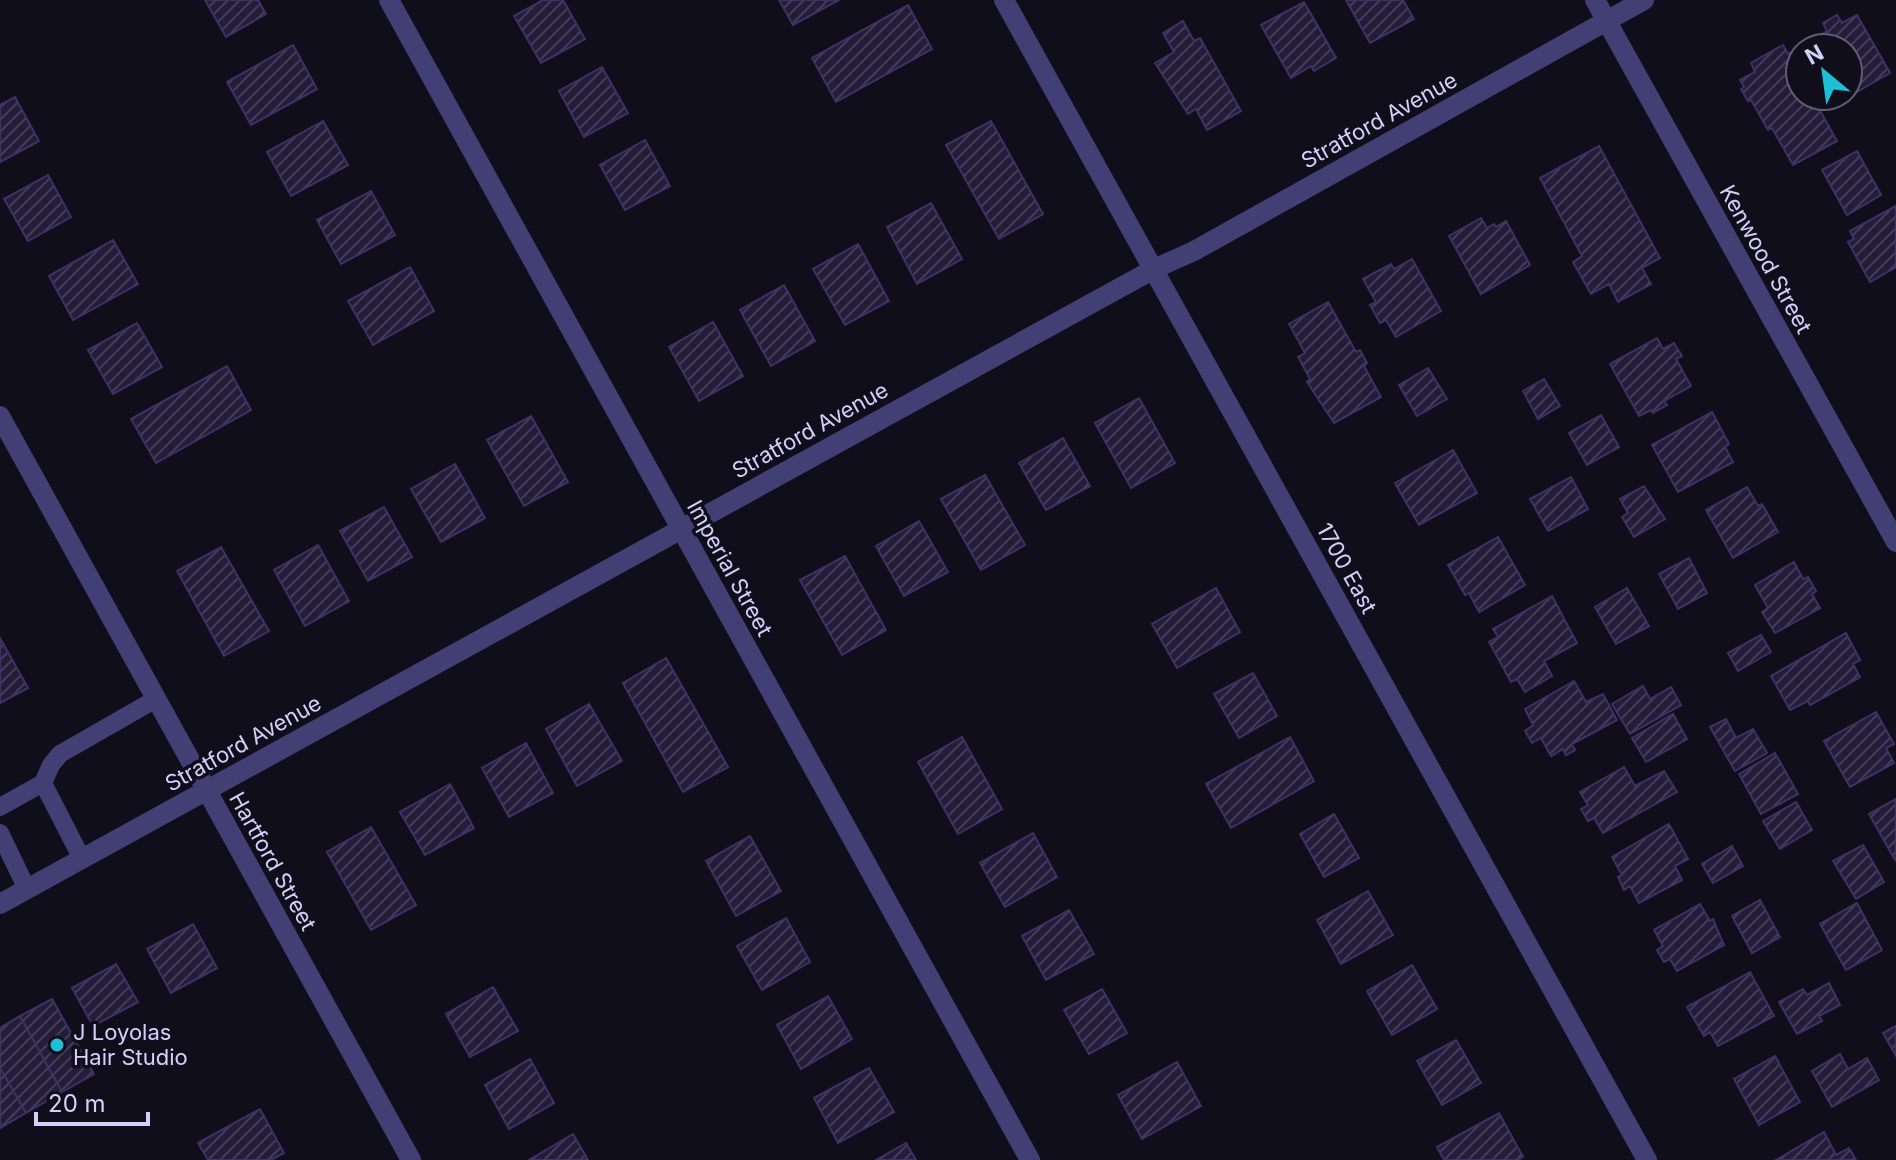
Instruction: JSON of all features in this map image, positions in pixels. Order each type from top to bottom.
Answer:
[{"type":"street","name":"Imperial Street","points":[[389,0],[1030,1160]]},
{"type":"street","name":"1700 East","points":[[1004,0],[1647,1160]]},
{"type":"street","name":"Kenwood Street","points":[[1595,0],[1896,542]]},
{"type":"street","name":"Stratford Avenue","points":[[0,904],[1154,269],[1194,251],[1644,0]]},
{"type":"street","name":"Hartford Street","points":[[0,416],[411,1160]]},
{"type":"lane","points":[[0,807],[43,783],[60,754],[156,699]]},
{"type":"lane","points":[[43,783],[82,859]]},
{"type":"lane","points":[[0,833],[27,889]]},
{"type":"building","points":[[205,0],[258,0],[266,14],[226,37]]},
{"type":"building","points":[[543,0],[563,0],[585,39],[541,63],[514,16]]},
{"type":"building","points":[[779,0],[839,0],[793,25]]},
{"type":"building","points":[[1346,0],[1403,0],[1414,19],[1370,43]]},
{"type":"building","points":[[1304,2],[1336,58],[1314,71],[1311,66],[1291,78],[1261,25]]},
{"type":"building","points":[[908,5],[932,49],[836,102],[812,58]]},
{"type":"building","points":[[1837,15],[1842,23],[1857,15],[1890,73],[1864,88],[1864,32],[1825,32],[1823,23]]},
{"type":"building","points":[[1183,21],[1194,41],[1200,38],[1241,111],[1207,130],[1196,109],[1188,114],[1155,63],[1174,52],[1163,33]]},
{"type":"building","points":[[293,45],[317,89],[251,125],[227,82]]},
{"type":"building","points":[[1783,45],[1784,112],[1821,112],[1837,141],[1793,165],[1772,128],[1768,130],[1741,89],[1744,87],[1740,80],[1755,72],[1751,63]]},
{"type":"building","points":[[602,67],[628,113],[584,137],[559,91]]},
{"type":"building","points":[[15,97],[39,141],[0,162],[0,105]]},
{"type":"building","points":[[323,121],[348,165],[291,196],[267,152]]},
{"type":"building","points":[[991,121],[1043,214],[999,239],[946,145]]},
{"type":"building","points":[[645,140],[670,186],[625,210],[600,165]]},
{"type":"building","points":[[1599,146],[1660,258],[1642,268],[1651,284],[1618,302],[1609,284],[1591,294],[1573,262],[1582,256],[1540,178]]},
{"type":"building","points":[[1857,151],[1881,195],[1847,215],[1822,170]]},
{"type":"building","points":[[48,175],[71,217],[28,241],[4,199]]},
{"type":"building","points":[[371,191],[395,235],[341,264],[317,220]]},
{"type":"building","points":[[931,203],[962,259],[917,284],[887,227]]},
{"type":"building","points":[[1896,206],[1896,267],[1870,282],[1848,242],[1854,239],[1850,231]]},
{"type":"building","points":[[1481,218],[1487,228],[1506,221],[1530,265],[1481,294],[1449,236]]},
{"type":"building","points":[[113,240],[138,284],[73,320],[49,276]]},
{"type":"building","points":[[858,244],[889,301],[845,325],[813,269]]},
{"type":"building","points":[[1412,259],[1441,311],[1396,337],[1386,320],[1380,323],[1370,305],[1376,302],[1363,279],[1391,264],[1394,269]]},
{"type":"building","points":[[410,267],[434,311],[373,345],[348,301]]},
{"type":"building","points":[[784,285],[815,341],[771,366],[740,310]]},
{"type":"building","points":[[1328,302],[1356,352],[1360,350],[1367,363],[1364,366],[1381,397],[1334,423],[1307,382],[1310,379],[1298,357],[1305,353],[1289,324]]},
{"type":"building","points":[[713,322],[743,376],[699,401],[669,347]]},
{"type":"building","points":[[137,323],[162,367],[113,394],[88,350]]},
{"type":"building","points":[[1657,338],[1663,349],[1674,343],[1682,356],[1676,359],[1691,386],[1664,401],[1667,405],[1639,416],[1610,364]]},
{"type":"building","points":[[227,366],[251,410],[156,463],[131,419]]},
{"type":"building","points":[[1428,368],[1447,399],[1417,416],[1399,385]]},
{"type":"building","points":[[1544,379],[1560,406],[1538,419],[1523,391]]},
{"type":"building","points":[[1139,398],[1175,463],[1131,488],[1095,423]]},
{"type":"building","points":[[1712,412],[1729,444],[1725,447],[1733,462],[1678,492],[1652,445]]},
{"type":"building","points":[[1601,415],[1619,447],[1587,465],[1569,433]]},
{"type":"building","points":[[531,416],[568,482],[524,506],[487,440]]},
{"type":"building","points":[[1063,438],[1090,486],[1046,510],[1019,463]]},
{"type":"building","points":[[1453,450],[1477,493],[1419,525],[1395,483]]},
{"type":"building","points":[[455,464],[485,518],[441,542],[411,489]]},
{"type":"building","points":[[985,475],[1025,545],[981,570],[941,499]]},
{"type":"building","points":[[1571,477],[1588,509],[1548,531],[1530,499]]},
{"type":"building","points":[[1644,486],[1665,519],[1634,537],[1622,517],[1628,513],[1620,499]]},
{"type":"building","points":[[1747,487],[1758,506],[1762,504],[1778,532],[1733,558],[1706,510]]},
{"type":"building","points":[[384,507],[412,557],[368,581],[340,531]]},
{"type":"building","points":[[919,521],[948,572],[904,596],[876,546]]},
{"type":"building","points":[[1498,537],[1525,585],[1479,612],[1448,565]]},
{"type":"building","points":[[318,545],[349,601],[305,626],[274,570]]},
{"type":"building","points":[[221,547],[269,631],[224,656],[177,571]]},
{"type":"building","points":[[845,556],[886,630],[842,655],[800,580]]},
{"type":"building","points":[[1689,558],[1707,593],[1678,609],[1659,574]]},
{"type":"building","points":[[1794,562],[1803,579],[1808,577],[1816,591],[1812,594],[1820,608],[1775,633],[1762,612],[1768,608],[1755,585]]},
{"type":"building","points":[[1216,588],[1240,632],[1177,668],[1152,624]]},
{"type":"building","points":[[1627,588],[1649,626],[1616,644],[1595,607]]},
{"type":"building","points":[[1552,596],[1577,643],[1544,661],[1552,676],[1525,692],[1517,679],[1511,682],[1489,642],[1498,637],[1493,629]]},
{"type":"building","points":[[1846,633],[1860,660],[1853,664],[1860,677],[1810,705],[1808,701],[1790,710],[1771,676]]},
{"type":"building","points":[[1761,635],[1771,652],[1738,671],[1728,653]]},
{"type":"building","points":[[0,638],[28,688],[0,703]]},
{"type":"building","points":[[666,658],[728,767],[683,792],[623,683]]},
{"type":"building","points":[[1253,673],[1277,716],[1239,738],[1214,694]]},
{"type":"building","points":[[1574,681],[1586,702],[1603,694],[1617,720],[1572,744],[1575,750],[1566,755],[1563,749],[1551,756],[1541,738],[1532,743],[1525,731],[1533,725],[1525,709]]},
{"type":"building","points":[[1643,686],[1650,699],[1671,687],[1681,705],[1630,734],[1612,704]]},
{"type":"building","points":[[589,704],[622,761],[577,786],[546,729]]},
{"type":"building","points":[[1876,712],[1894,744],[1886,748],[1894,763],[1850,787],[1824,741]]},
{"type":"building","points":[[1673,714],[1687,739],[1646,762],[1632,738]]},
{"type":"building","points":[[1726,719],[1736,738],[1753,729],[1767,753],[1735,771],[1710,727]]},
{"type":"building","points":[[962,737],[1002,809],[958,834],[918,762]]},
{"type":"building","points":[[1290,737],[1314,781],[1231,828],[1206,784]]},
{"type":"building","points":[[526,743],[553,793],[509,817],[482,768]]},
{"type":"building","points":[[1775,753],[1798,794],[1761,814],[1739,774]]},
{"type":"building","points":[[1624,767],[1635,786],[1664,771],[1677,792],[1603,833],[1594,818],[1588,821],[1581,809],[1588,805],[1580,792]]},
{"type":"building","points":[[450,784],[474,828],[425,855],[400,812]]},
{"type":"building","points":[[1896,799],[1896,859],[1895,860],[1869,814]]},
{"type":"building","points":[[1796,802],[1812,830],[1780,849],[1763,821]]},
{"type":"building","points":[[1334,814],[1359,858],[1324,877],[1300,834]]},
{"type":"building","points":[[1669,824],[1688,859],[1675,866],[1682,880],[1639,903],[1630,886],[1624,890],[1618,877],[1622,875],[1612,857]]},
{"type":"building","points":[[371,827],[416,905],[371,930],[327,852]]},
{"type":"building","points":[[1033,833],[1057,877],[1005,907],[980,863]]},
{"type":"building","points":[[750,836],[781,891],[736,916],[706,861]]},
{"type":"building","points":[[1863,845],[1884,882],[1856,899],[1833,861]]},
{"type":"building","points":[[1732,846],[1743,866],[1713,883],[1702,864]]},
{"type":"building","points":[[1368,891],[1393,935],[1341,964],[1317,920]]},
{"type":"building","points":[[1760,900],[1780,937],[1752,953],[1732,916]]},
{"type":"building","points":[[1857,903],[1882,950],[1846,970],[1820,924]]},
{"type":"building","points":[[1700,904],[1710,921],[1713,919],[1724,945],[1677,971],[1670,959],[1664,962],[1657,950],[1663,946],[1654,930]]},
{"type":"building","points":[[1069,910],[1094,954],[1046,980],[1022,936]]},
{"type":"building","points":[[786,918],[810,962],[762,990],[737,946]]},
{"type":"building","points":[[193,924],[217,968],[171,993],[147,949]]},
{"type":"building","points":[[116,964],[138,1002],[93,1026],[72,988]]},
{"type":"building","points":[[1412,965],[1437,1009],[1392,1035],[1367,991]]},
{"type":"building","points":[[1750,972],[1774,1016],[1718,1046],[1710,1032],[1704,1036],[1687,1007]]},
{"type":"building","points":[[1829,983],[1840,1005],[1819,1016],[1822,1021],[1797,1034],[1779,1002],[1803,989],[1807,995]]},
{"type":"building","points":[[493,987],[518,1031],[470,1057],[446,1014]]},
{"type":"building","points":[[1102,989],[1127,1033],[1089,1054],[1064,1010]]},
{"type":"building","points":[[828,996],[852,1039],[801,1069],[777,1025]]},
{"type":"building","name":"J Loyolas Hair Studio","points":[[52,999],[94,1074],[62,1092],[20,1016]]},
{"type":"building","points":[[20,1016],[62,1092],[26,1113],[0,1068],[0,1028]]},
{"type":"building","points":[[1896,1026],[1896,1056],[1883,1033]]},
{"type":"building","points":[[1456,1040],[1481,1083],[1442,1105],[1417,1061]]},
{"type":"building","points":[[1840,1054],[1848,1069],[1867,1058],[1879,1080],[1832,1107],[1812,1071]]},
{"type":"building","points":[[1775,1056],[1800,1102],[1759,1125],[1734,1079]]},
{"type":"building","points":[[530,1059],[554,1103],[509,1129],[485,1085]]},
{"type":"building","points":[[1177,1062],[1201,1106],[1142,1139],[1118,1095]]},
{"type":"building","points":[[0,1068],[26,1113],[0,1128]]},
{"type":"building","points":[[869,1068],[894,1112],[838,1143],[814,1098]]},
{"type":"building","points":[[260,1109],[284,1153],[271,1160],[208,1160],[198,1143]]},
{"type":"building","points":[[1499,1113],[1523,1157],[1518,1160],[1444,1160],[1437,1147]]},
{"type":"building","points":[[1824,1132],[1836,1155],[1849,1148],[1856,1160],[1776,1160]]},
{"type":"building","points":[[573,1134],[588,1160],[529,1160]]},
{"type":"building","points":[[906,1143],[916,1160],[876,1160]]},
{"type":"place","name":"J Loyolas Hair Studio","points":[[57,1045]]}]
